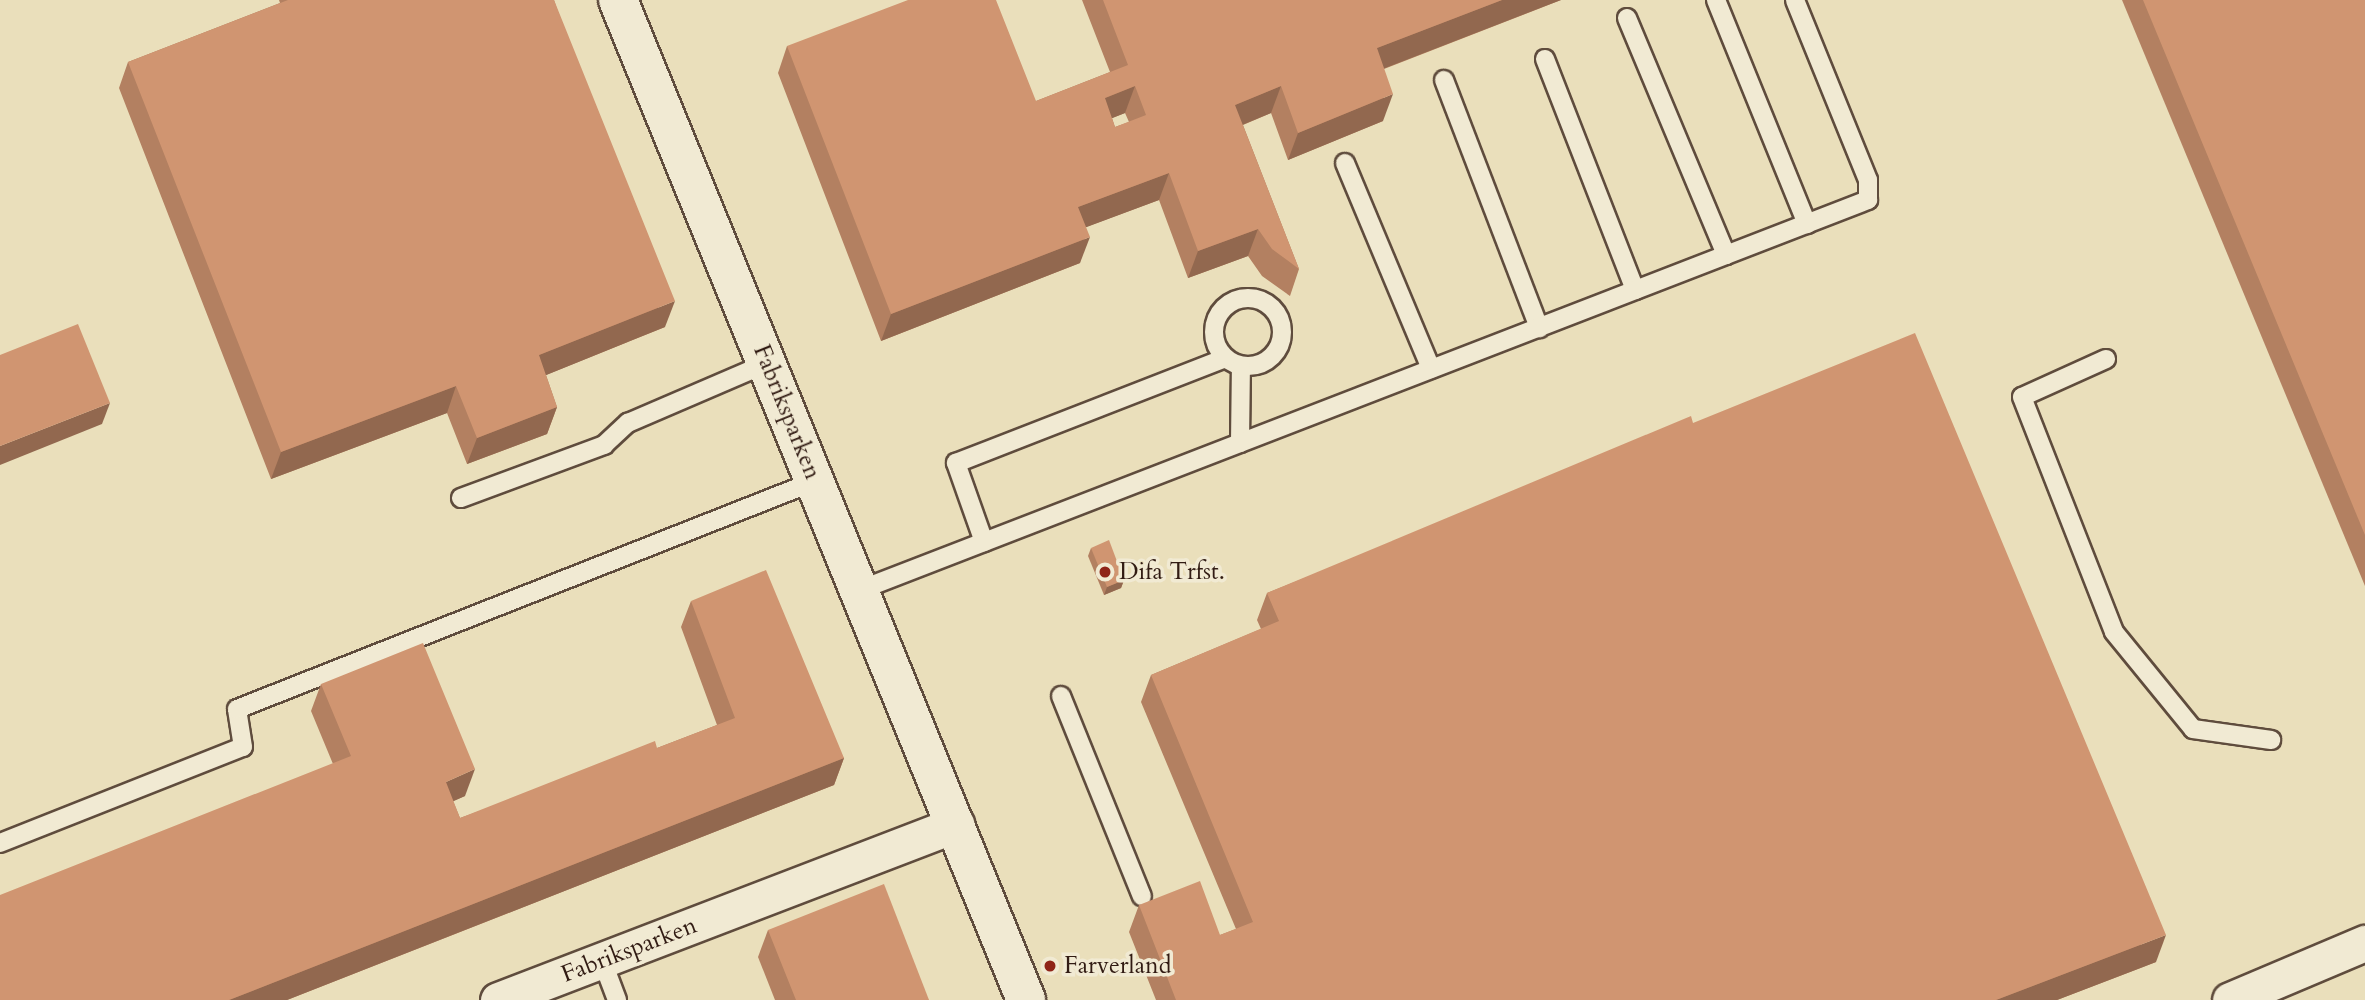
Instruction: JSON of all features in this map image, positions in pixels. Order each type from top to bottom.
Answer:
[{"type":"street","name":"Fabriksparken","points":[[618,0],[1026,1000]]},
{"type":"street","name":"Fabriksparken","points":[[498,1000],[956,824]]},
{"type":"street","points":[[2230,1000],[2362,953]]},
{"type":"lane","points":[[1716,0],[1807,224]]},
{"type":"lane","points":[[860,590],[1868,200],[1868,180],[1795,0]]},
{"type":"lane","points":[[1627,18],[1726,255]]},
{"type":"lane","points":[[1545,58],[1634,290]]},
{"type":"lane","points":[[1444,80],[1539,328]]},
{"type":"lane","points":[[1345,163],[1431,369]]},
{"type":"lane","points":[[1256,298],[1272,306],[1282,321],[1283,340],[1274,356],[1259,365],[1241,366],[1225,358],[1215,343],[1214,325],[1223,309],[1238,299],[1256,298]]},
{"type":"lane","points":[[984,542],[956,463],[1225,358]]},
{"type":"lane","points":[[2106,359],[2022,397],[2114,632],[2193,729],[2272,740]]},
{"type":"lane","points":[[461,498],[604,445],[628,423],[767,363]]},
{"type":"lane","points":[[1240,443],[1241,366]]},
{"type":"lane","points":[[0,843],[243,747],[237,709],[815,481]]},
{"type":"lane","points":[[1061,696],[1142,896]]},
{"type":"lane","points":[[602,960],[618,1000]]},
{"type":"building","points":[[288,0],[554,0],[675,301],[539,355],[557,407],[477,438],[456,386],[281,452],[128,62]]},
{"type":"building","points":[[908,0],[996,0],[1036,101],[1128,65],[1103,0],[1502,0],[1377,48],[1393,94],[1298,133],[1281,86],[1235,105],[1299,269],[1272,249],[1258,229],[1198,251],[1169,173],[1078,207],[1090,237],[891,314],[787,46]],"holes":[[[1135,86],[1146,115],[1115,127],[1105,98]]]},
{"type":"building","points":[[2143,0],[2365,0],[2365,535]]},
{"type":"building","points":[[78,324],[110,403],[0,446],[0,355]]},
{"type":"building","points":[[1915,333],[2166,935],[1996,1000],[1176,1000],[1139,905],[1200,881],[1220,935],[1253,922],[1151,675],[1279,621],[1267,593],[1691,416],[1693,423]]},
{"type":"building","points":[[1109,540],[1124,580],[1107,587],[1091,548]]},
{"type":"building","points":[[766,570],[844,758],[229,1000],[0,1000],[0,895],[351,756],[321,684],[423,643],[475,769],[446,782],[460,818],[655,741],[657,748],[735,718],[691,601]]},
{"type":"building","points":[[884,884],[929,1000],[796,1000],[768,930]]},
{"type":"place","name":"Difa Trfst.","points":[[1105,572]]},
{"type":"place","name":"Farverland","points":[[1050,966]]}]
